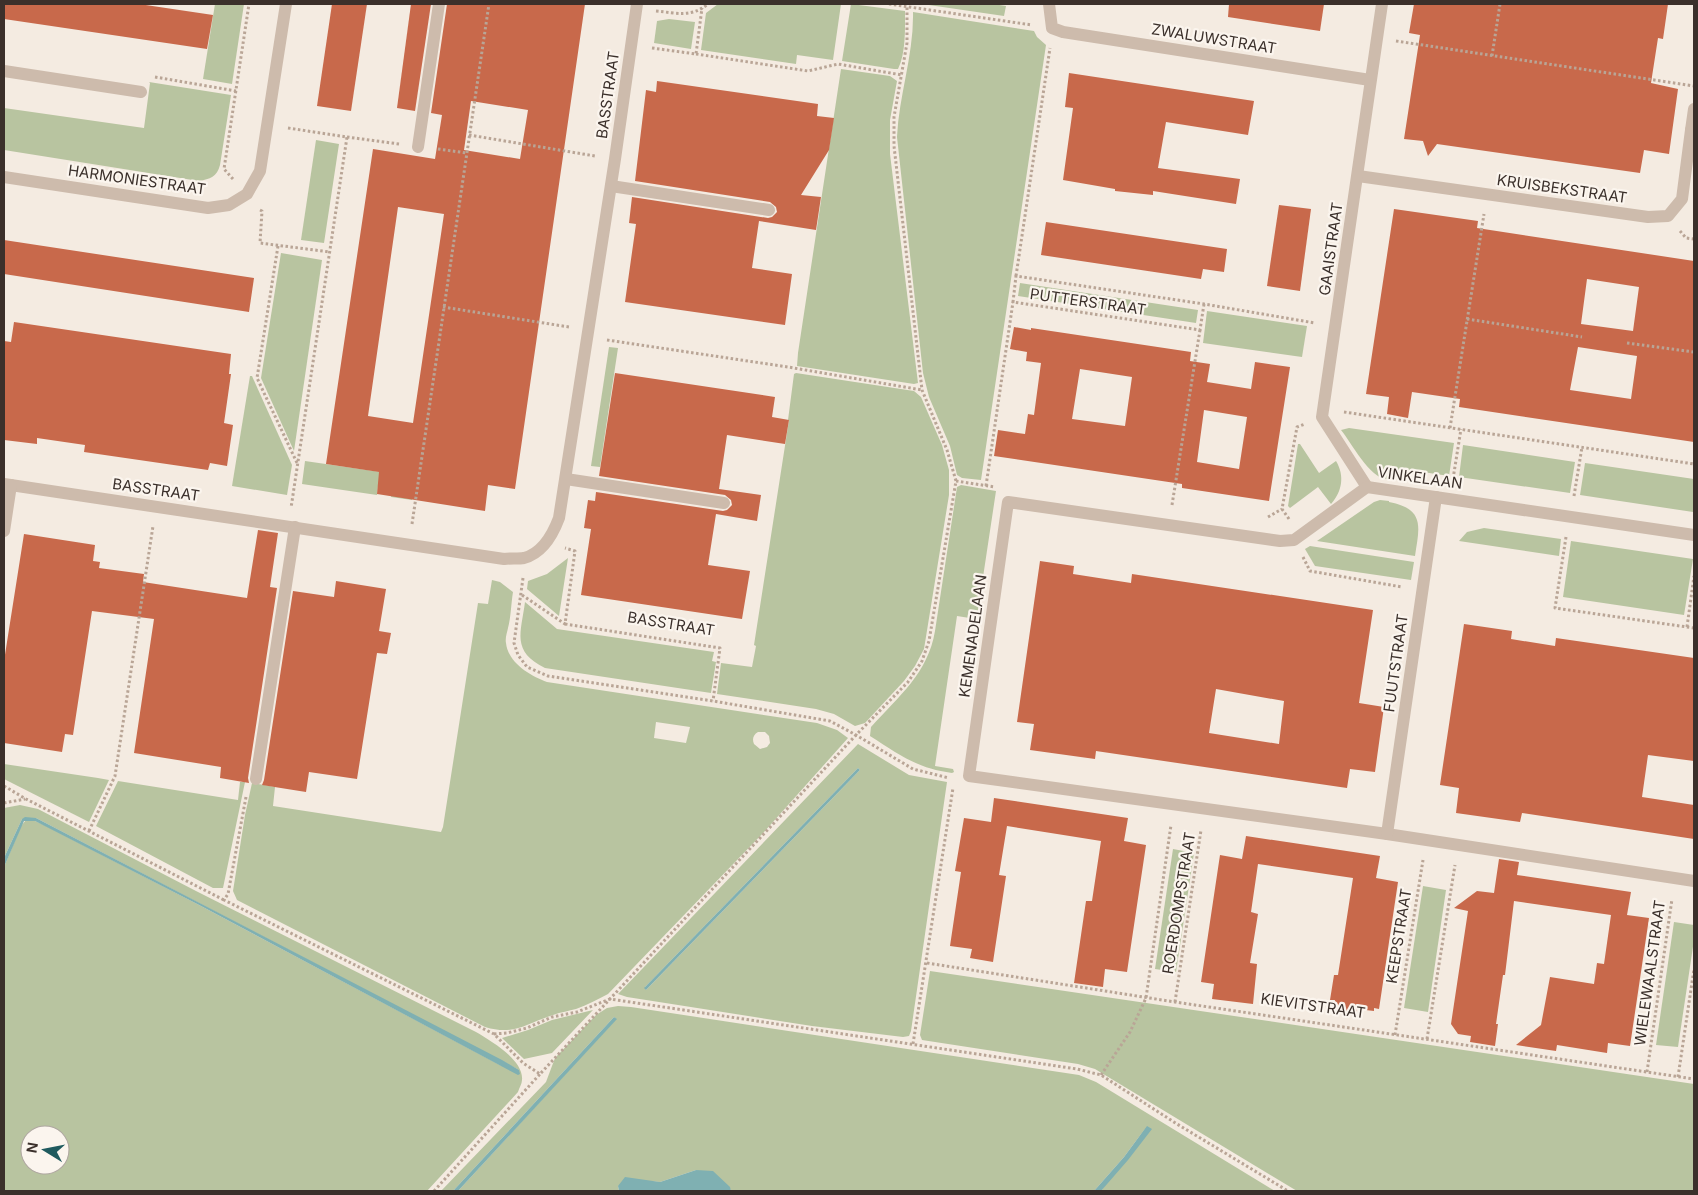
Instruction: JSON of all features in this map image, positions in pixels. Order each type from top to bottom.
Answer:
[{"type":"street","name":"HARMONIESTRAAT","points":[[4,177],[208,208],[229,205],[248,194],[260,171],[286,4]]},
{"type":"street","points":[[418,147],[439,4]]},
{"type":"street","points":[[1049,4],[1052,28]]},
{"type":"street","name":"GAAISTRAAT","points":[[1322,417],[1382,4]]},
{"type":"street","name":"BASSTRAAT","points":[[4,531],[7,484],[504,559],[524,558],[536,552],[554,532],[560,518],[637,6]]},
{"type":"street","name":"ZWALUWSTRAAT","points":[[1052,28],[1063,32],[1370,80]]},
{"type":"street","points":[[4,71],[141,92]]},
{"type":"street","points":[[1693,130],[1694,108]]},
{"type":"street","name":"KRUISBEKSTRAAT","points":[[1358,176],[1648,217],[1668,216],[1682,199],[1693,130]]},
{"type":"street","points":[[611,186],[769,210]]},
{"type":"street","points":[[1322,417],[1367,487]]},
{"type":"street","points":[[566,479],[724,503]]},
{"type":"street","name":"VINKELAAN","points":[[1294,540],[1367,487],[1694,536]]},
{"type":"street","name":"FUUTSTRAAT","points":[[1387,834],[1436,497]]},
{"type":"street","points":[[1008,502],[1280,541],[1294,540]]},
{"type":"street","name":"KEMENADELAAN","points":[[1008,502],[969,776],[1174,804]]},
{"type":"street","points":[[256,779],[292,526]]},
{"type":"street","points":[[1174,804],[1387,834],[1694,881]]},
{"type":"path","points":[[409,544],[489,4]]},
{"type":"path","points":[[637,6],[687,15],[708,4]]},
{"type":"path","points":[[889,4],[908,5],[1052,28],[1016,276]]},
{"type":"path","points":[[1492,56],[1500,4]]},
{"type":"path","points":[[434,1191],[540,1074],[856,735],[908,682],[922,661],[929,641],[956,481],[947,450],[922,390],[894,146],[894,117],[907,43],[908,5]]},
{"type":"path","points":[[696,54],[702,8]]},
{"type":"path","points":[[1377,39],[1694,86]]},
{"type":"path","points":[[632,44],[808,71],[838,64],[902,75]]},
{"type":"path","points":[[141,92],[143,75],[236,91]]},
{"type":"path","points":[[267,124],[347,137],[298,465],[292,526]]},
{"type":"path","points":[[470,135],[615,159]]},
{"type":"path","points":[[1450,428],[1487,194]]},
{"type":"path","points":[[278,246],[258,378],[298,465]]},
{"type":"path","name":"PUTTERSTRAAT","points":[[1200,330],[1013,302],[1016,276],[1336,326]]},
{"type":"path","points":[[986,486],[1013,302]]},
{"type":"path","points":[[1169,525],[1204,304]]},
{"type":"path","points":[[443,307],[588,334],[922,390]]},
{"type":"path","points":[[1467,319],[1582,337]]},
{"type":"path","points":[[1627,343],[1694,352]]},
{"type":"path","points":[[1282,509],[1297,427],[1340,412],[1694,464]]},
{"type":"path","points":[[1450,499],[1461,429]]},
{"type":"path","points":[[1582,447],[1555,608],[1694,628]]},
{"type":"path","points":[[956,481],[1000,488],[1008,502]]},
{"type":"path","points":[[89,831],[115,776],[156,506]]},
{"type":"path","points":[[1294,540],[1310,571],[1423,590]]},
{"type":"path","points":[[545,544],[575,551],[565,624]]},
{"type":"path","points":[[524,558],[522,596],[514,643],[518,655],[527,667],[548,676],[830,721],[913,769],[955,779],[913,1044]]},
{"type":"path","points":[[1687,627],[1694,576]]},
{"type":"path","name":"BASSTRAAT","points":[[522,596],[565,624],[720,648],[713,701]]},
{"type":"path","points":[[224,900],[228,894],[249,782],[256,779]]},
{"type":"path","points":[[4,786],[224,900],[494,1034],[523,1063],[540,1074]]},
{"type":"path","points":[[4,803],[26,799]]},
{"type":"path","name":"ROERDOMPSTRAAT","points":[[1102,1076],[1130,1032],[1146,998],[1174,804]]},
{"type":"path","name":"ROERDOMPSTRAAT","points":[[1175,1002],[1204,808]]},
{"type":"path","name":"KEEPSTRAAT","points":[[1395,1035],[1426,841]]},
{"type":"path","points":[[1427,1039],[1458,845]]},
{"type":"path","name":"WIELEWAALSTRAAT","points":[[1648,1072],[1675,878]]},
{"type":"path","name":"KIEVITSTRAAT","points":[[927,963],[1146,998],[1694,1079]]},
{"type":"path","points":[[1678,1077],[1694,970]]},
{"type":"path","points":[[494,1034],[527,1028],[552,1017],[577,1012],[610,999],[1078,1069],[1102,1076],[1288,1191]]},
{"type":"green space","points":[[215,4],[244,4],[232,84],[203,79]]},
{"type":"green space","points":[[718,4],[841,4],[833,60],[797,55],[796,64],[701,50],[706,13]]},
{"type":"green space","points":[[851,4],[905,11],[904,48],[898,69],[842,61]]},
{"type":"green space","points":[[922,4],[993,4],[1006,6],[1004,16]]},
{"type":"green space","points":[[913,12],[1034,31],[1037,37],[1046,45],[981,480],[962,478],[957,475],[950,446],[929,397],[923,373],[897,137],[900,106],[913,28]]},
{"type":"green space","points":[[669,19],[695,22],[691,49],[654,43],[657,21]]},
{"type":"green space","points":[[841,69],[890,76],[897,81],[890,120],[890,154],[918,383],[914,384],[797,366]]},
{"type":"green space","points":[[149,82],[231,95],[220,165],[212,177],[199,181],[4,150],[4,108],[144,128]]},
{"type":"green space","points":[[316,140],[339,144],[324,243],[301,240]]},
{"type":"green space","points":[[281,253],[322,260],[294,451],[261,378]]},
{"type":"green space","points":[[1020,283],[1198,310],[1196,323],[1018,296]]},
{"type":"green space","points":[[1207,311],[1307,326],[1302,357],[1203,343]]},
{"type":"green space","points":[[609,347],[618,348],[600,467],[591,466]]},
{"type":"green space","points":[[794,374],[914,391],[921,397],[942,445],[949,470],[949,495],[924,649],[904,681],[865,723],[855,726],[834,714],[816,709],[717,694],[721,663],[752,667],[789,420]]},
{"type":"green space","points":[[250,376],[252,376],[292,465],[287,495],[232,486]]},
{"type":"green space","points":[[1349,428],[1454,443],[1449,476],[1403,469],[1402,473],[1393,478],[1381,477],[1374,473],[1361,459],[1341,430]]},
{"type":"green space","points":[[1298,444],[1300,444],[1319,473],[1336,461],[1341,472],[1341,484],[1338,494],[1331,504],[1318,487],[1290,508],[1288,506]]},
{"type":"green space","points":[[1463,445],[1575,462],[1570,493],[1459,477]]},
{"type":"green space","points":[[305,461],[415,477],[412,500],[391,497],[392,488],[378,486],[377,495],[302,484]]},
{"type":"green space","points":[[1585,463],[1694,479],[1693,512],[1580,495]]},
{"type":"green space","points":[[961,485],[996,491],[977,617],[976,619],[957,616],[935,766],[953,769],[954,772],[952,773],[918,764],[870,736],[871,727],[902,694],[919,672],[931,646],[935,631],[957,487]]},
{"type":"green space","points":[[1380,500],[1401,505],[1415,515],[1418,537],[1415,556],[1317,541],[1374,502]]},
{"type":"green space","points":[[1484,528],[1561,539],[1559,556],[1459,541],[1467,532]]},
{"type":"green space","points":[[1571,541],[1693,559],[1684,615],[1563,597]]},
{"type":"green space","points":[[1310,546],[1414,562],[1411,580],[1315,566],[1305,549]]},
{"type":"green space","points":[[568,558],[559,616],[527,589],[528,581],[547,574]]},
{"type":"green space","points":[[492,580],[500,582],[513,592],[506,639],[508,650],[511,657],[521,668],[547,682],[817,723],[837,730],[848,738],[764,832],[608,994],[576,1009],[505,1030],[485,1027],[237,900],[233,891],[252,783],[275,787],[273,806],[441,832],[478,603],[488,604]],"holes":[[[656,722],[690,727],[686,743],[654,738]],[[758,732],[765,732],[769,736],[770,743],[767,747],[760,749],[754,744],[753,737]]]},
{"type":"green space","points":[[525,602],[557,629],[714,652],[712,661],[716,662],[711,693],[545,668],[534,662],[523,648],[521,632]]},
{"type":"green space","points":[[858,744],[909,775],[947,782],[909,1036],[903,1037],[812,1026],[618,994]],"holes":[[[858,768],[860,770],[646,990],[645,987]]]},
{"type":"green space","points":[[4,764],[109,780],[89,822],[4,779]]},
{"type":"green space","points":[[118,781],[238,800],[240,782],[245,782],[223,888],[213,888],[96,826]]},
{"type":"green space","points":[[20,805],[38,809],[490,1040],[518,1065],[522,1083],[518,1092],[427,1191],[4,1191],[4,867],[21,826],[26,820],[35,821],[46,826],[201,906],[500,1065],[519,1070],[36,818],[22,819],[4,858],[4,808]]},
{"type":"green space","points":[[1173,849],[1194,853],[1176,972],[1155,969]]},
{"type":"green space","points":[[1423,886],[1446,890],[1428,1012],[1404,1008]]},
{"type":"green space","points":[[1674,922],[1694,925],[1694,940],[1678,1047],[1656,1045]]},
{"type":"green space","points":[[930,971],[1694,1084],[1694,1191],[1297,1191],[1095,1069],[1078,1064],[922,1040],[920,1035]]},
{"type":"green space","points":[[618,1006],[1079,1075],[1096,1082],[1275,1191],[1101,1191],[1147,1126],[1124,1157],[1094,1191],[731,1191],[729,1187],[696,1170],[660,1182],[648,1181],[618,1186],[619,1191],[458,1191],[616,1019],[614,1017],[453,1191],[441,1191],[546,1082],[555,1058],[596,1015],[607,1008]]},
{"type":"green space","points":[[593,1010],[552,1053],[524,1059],[502,1038],[552,1020]]},
{"type":"water","points":[[858,768],[860,770],[646,990],[644,988]]},
{"type":"water","points":[[25,817],[36,818],[502,1060],[519,1070],[520,1074],[518,1075],[201,906],[35,821],[24,821],[4,867],[4,858],[22,819]]},
{"type":"water","points":[[614,1017],[617,1019],[458,1191],[453,1191]]},
{"type":"water","points":[[1147,1126],[1152,1129],[1128,1160],[1101,1191],[1094,1191],[1124,1157]]},
{"type":"water","points":[[696,1170],[713,1171],[730,1187],[731,1191],[619,1191],[618,1186],[625,1177],[660,1182]]},
{"type":"building","points":[[4,4],[139,4],[213,15],[207,49],[4,19]]},
{"type":"building","points":[[332,4],[367,4],[351,111],[317,106]]},
{"type":"building","points":[[411,4],[431,4],[415,111],[397,108]]},
{"type":"building","points":[[447,4],[585,4],[515,489],[488,485],[485,511],[377,494],[379,472],[326,464],[373,149],[435,159],[442,115],[431,113]],"holes":[[[471,101],[528,110],[520,159],[464,150]],[[398,207],[444,214],[413,423],[368,416]]]},
{"type":"building","points":[[1229,4],[1324,4],[1320,31],[1228,17]]},
{"type":"building","points":[[1414,4],[1668,4],[1663,39],[1658,38],[1651,83],[1678,89],[1669,154],[1644,150],[1640,173],[1437,144],[1428,156],[1423,141],[1404,139],[1420,35],[1409,33]]},
{"type":"building","points":[[1069,73],[1254,101],[1248,135],[1166,122],[1158,168],[1240,179],[1236,204],[1153,191],[1153,195],[1115,191],[1115,189],[1063,180],[1073,108],[1065,107]]},
{"type":"building","points":[[657,81],[818,104],[817,116],[834,118],[829,150],[801,195],[821,197],[816,230],[759,221],[752,268],[792,274],[785,325],[625,302],[636,224],[629,223],[632,197],[768,218],[777,212],[776,207],[770,202],[635,181],[646,90],[656,92]]},
{"type":"building","points":[[1279,205],[1311,209],[1300,291],[1267,286]]},
{"type":"building","points":[[1394,209],[1478,221],[1477,228],[1694,261],[1694,442],[1459,407],[1460,399],[1412,392],[1408,418],[1387,414],[1389,397],[1366,394]],"holes":[[[1587,279],[1639,287],[1633,331],[1581,324]],[[1578,347],[1637,356],[1631,399],[1570,390]]]},
{"type":"building","points":[[1046,222],[1227,249],[1224,272],[1203,269],[1201,279],[1041,255]]},
{"type":"building","points":[[4,240],[254,278],[249,312],[4,274]]},
{"type":"building","points":[[14,322],[231,354],[229,374],[231,374],[224,423],[233,425],[227,466],[210,463],[208,470],[84,452],[85,445],[37,438],[37,444],[4,440],[4,341],[11,342]]},
{"type":"building","points":[[1014,327],[1191,352],[1190,361],[1210,364],[1207,382],[1251,389],[1255,362],[1290,367],[1269,501],[1182,488],[1182,484],[994,456],[998,430],[1025,434],[1028,414],[1034,415],[1041,363],[1026,361],[1027,352],[1010,349]],"holes":[[[1080,369],[1132,377],[1125,426],[1072,419]],[[1204,410],[1247,417],[1239,469],[1197,462]]]},
{"type":"building","points":[[615,373],[775,397],[772,417],[789,420],[785,444],[727,435],[719,489],[761,495],[757,521],[716,514],[708,565],[750,571],[742,619],[581,595],[591,529],[584,528],[588,500],[595,501],[596,492],[723,511],[732,505],[731,500],[725,495],[599,476]]},
{"type":"building","points":[[258,530],[278,533],[270,587],[277,588],[248,778],[249,783],[220,778],[221,767],[134,753],[154,619],[92,611],[73,735],[65,734],[62,752],[4,743],[4,661],[24,534],[95,545],[93,561],[100,562],[99,568],[144,574],[143,582],[247,598]]},
{"type":"building","points":[[1040,561],[1074,566],[1073,574],[1131,583],[1132,574],[1373,610],[1359,703],[1384,707],[1375,772],[1350,769],[1347,788],[1096,751],[1095,759],[1030,750],[1034,724],[1017,722]],"holes":[[[1216,689],[1284,701],[1279,744],[1209,733]]]},
{"type":"building","points":[[336,581],[386,589],[379,631],[391,633],[387,654],[377,653],[357,779],[309,772],[306,792],[262,785],[293,591],[334,597]]},
{"type":"building","points":[[1464,624],[1512,631],[1511,639],[1555,646],[1556,638],[1694,658],[1694,761],[1648,755],[1642,797],[1694,805],[1694,839],[1522,813],[1520,822],[1456,813],[1459,788],[1440,785]]},
{"type":"building","points":[[994,798],[1128,818],[1124,841],[1146,845],[1127,972],[1105,969],[1103,987],[1074,983],[1086,901],[1092,901],[1101,841],[1007,826],[999,875],[1006,876],[993,962],[970,958],[972,949],[950,946],[961,872],[955,871],[964,818],[991,822]]},
{"type":"building","points":[[1246,836],[1380,856],[1376,878],[1398,882],[1379,1009],[1374,1008],[1374,1011],[1357,1009],[1356,1016],[1333,1013],[1335,1000],[1330,1000],[1334,975],[1338,975],[1353,878],[1258,864],[1251,912],[1258,914],[1250,963],[1257,964],[1253,1004],[1212,999],[1214,984],[1201,982],[1220,855],[1242,859]]},
{"type":"building","points":[[1499,859],[1519,862],[1517,875],[1631,892],[1627,915],[1649,918],[1630,1046],[1608,1043],[1607,1053],[1557,1045],[1556,1051],[1516,1045],[1541,1025],[1550,977],[1594,984],[1597,963],[1604,964],[1611,915],[1514,901],[1505,975],[1503,975],[1496,1024],[1498,1024],[1495,1046],[1470,1042],[1471,1036],[1458,1034],[1451,1024],[1468,911],[1454,908],[1477,891],[1494,893]]}]
